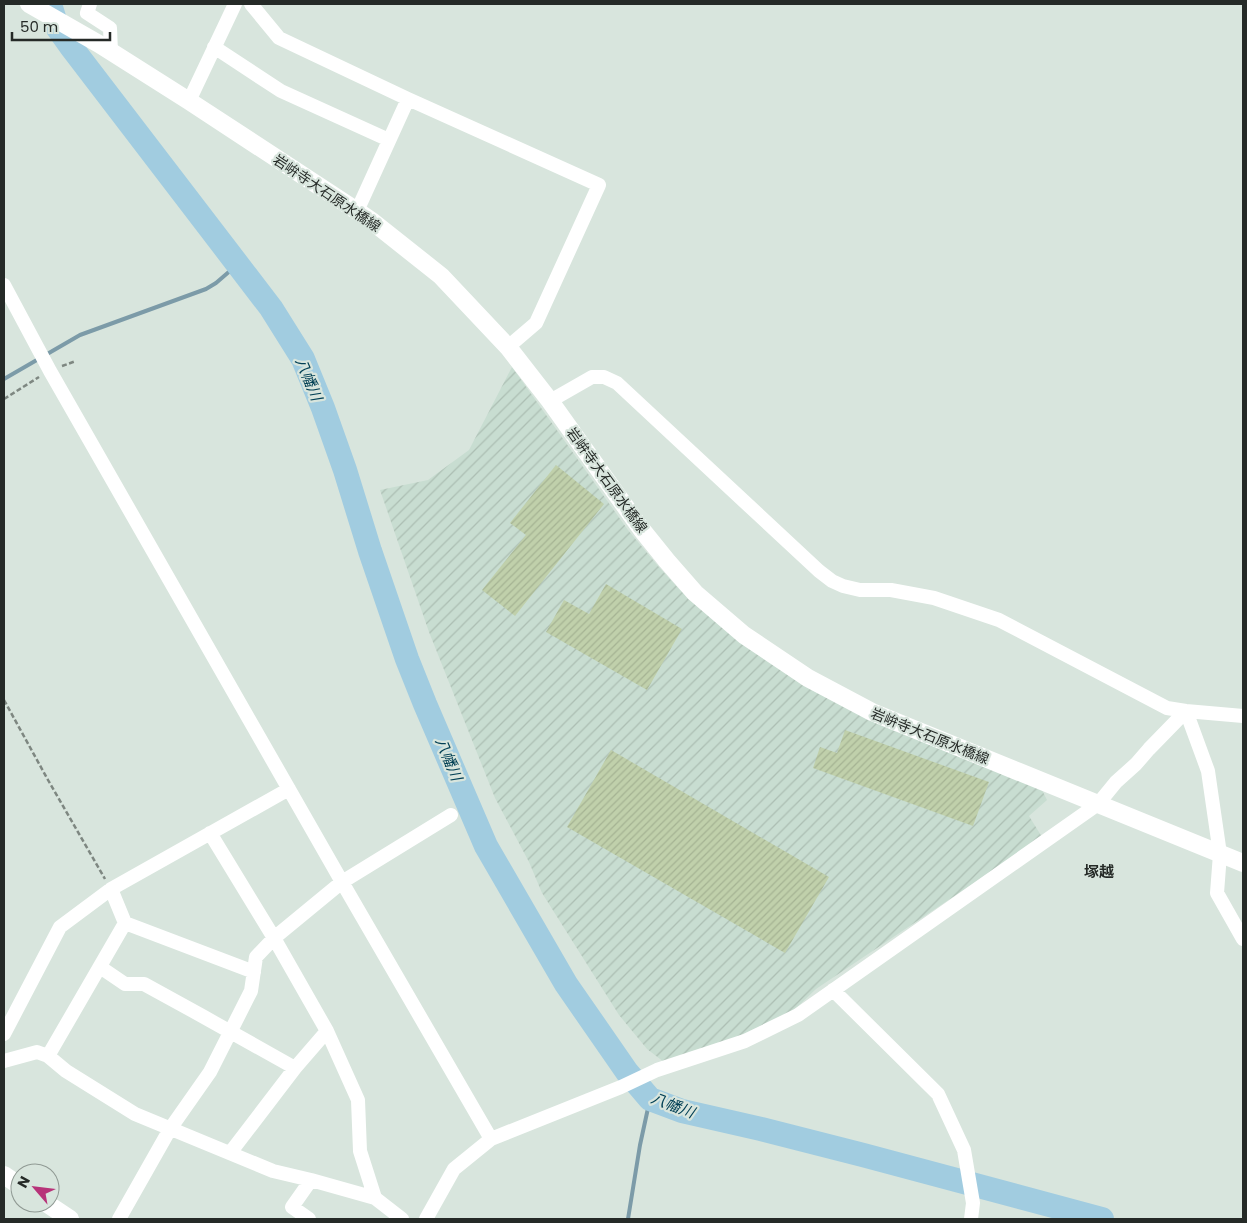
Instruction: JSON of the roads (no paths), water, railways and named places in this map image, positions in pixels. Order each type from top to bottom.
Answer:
[{"type":"main road","name":"岩峅寺大石原水橋線","points":[[29,4],[105,48],[189,101],[373,222],[441,276],[508,347],[550,401],[642,530],[667,561],[695,593],[744,635],[808,678],[872,712],[1243,863]]},
{"type":"street","points":[[90,4],[87,14],[110,28],[105,48]]},
{"type":"street","points":[[189,101],[235,4]]},
{"type":"street","points":[[251,4],[280,38],[408,99],[599,185],[536,323],[508,347]]},
{"type":"street","points":[[214,47],[281,91],[389,140]]},
{"type":"street","points":[[356,211],[408,99]]},
{"type":"street","points":[[4,286],[50,371],[491,1139]]},
{"type":"street","points":[[550,401],[592,378],[604,377],[617,383],[832,581],[860,590],[891,590],[934,598],[998,620],[1167,708],[1243,716]]},
{"type":"street","points":[[426,1219],[454,1169],[491,1139],[621,1087],[657,1070],[745,1041],[798,1015],[1098,804],[1116,782],[1136,764],[1186,711]]},
{"type":"street","points":[[1186,711],[1208,771],[1220,854],[1217,893],[1243,939]]},
{"type":"street","points":[[4,1034],[60,927],[111,889],[289,789]]},
{"type":"street","points":[[120,1219],[170,1129],[210,1072],[251,991],[256,958],[274,938],[342,882],[451,815]]},
{"type":"street","points":[[210,833],[274,938],[327,1032],[358,1100],[360,1151],[375,1198]]},
{"type":"street","points":[[111,889],[125,923],[254,972]]},
{"type":"street","points":[[48,1056],[125,923]]},
{"type":"street","points":[[100,967],[126,984],[144,984],[295,1068]]},
{"type":"street","points":[[833,990],[938,1094],[964,1150],[973,1203],[971,1219]]},
{"type":"street","points":[[230,1153],[295,1068],[327,1032]]},
{"type":"street","points":[[4,1061],[37,1052],[48,1056],[66,1071],[135,1114],[273,1171],[375,1198],[402,1219]]},
{"type":"street","points":[[309,1219],[292,1207],[311,1180]]},
{"type":"waterway","name":"八幡川","points":[[50,4],[57,27],[271,308],[303,359],[345,470],[407,659],[486,846],[566,984],[627,1072],[650,1099],[682,1111],[863,1155],[1102,1219]]},
{"type":"waterway","points":[[4,379],[80,335],[206,289],[238,264]]},
{"type":"waterway","points":[[628,1219],[640,1145],[650,1099]]},
{"type":"district","name":"塚越","points":[[1099,871]]}]
